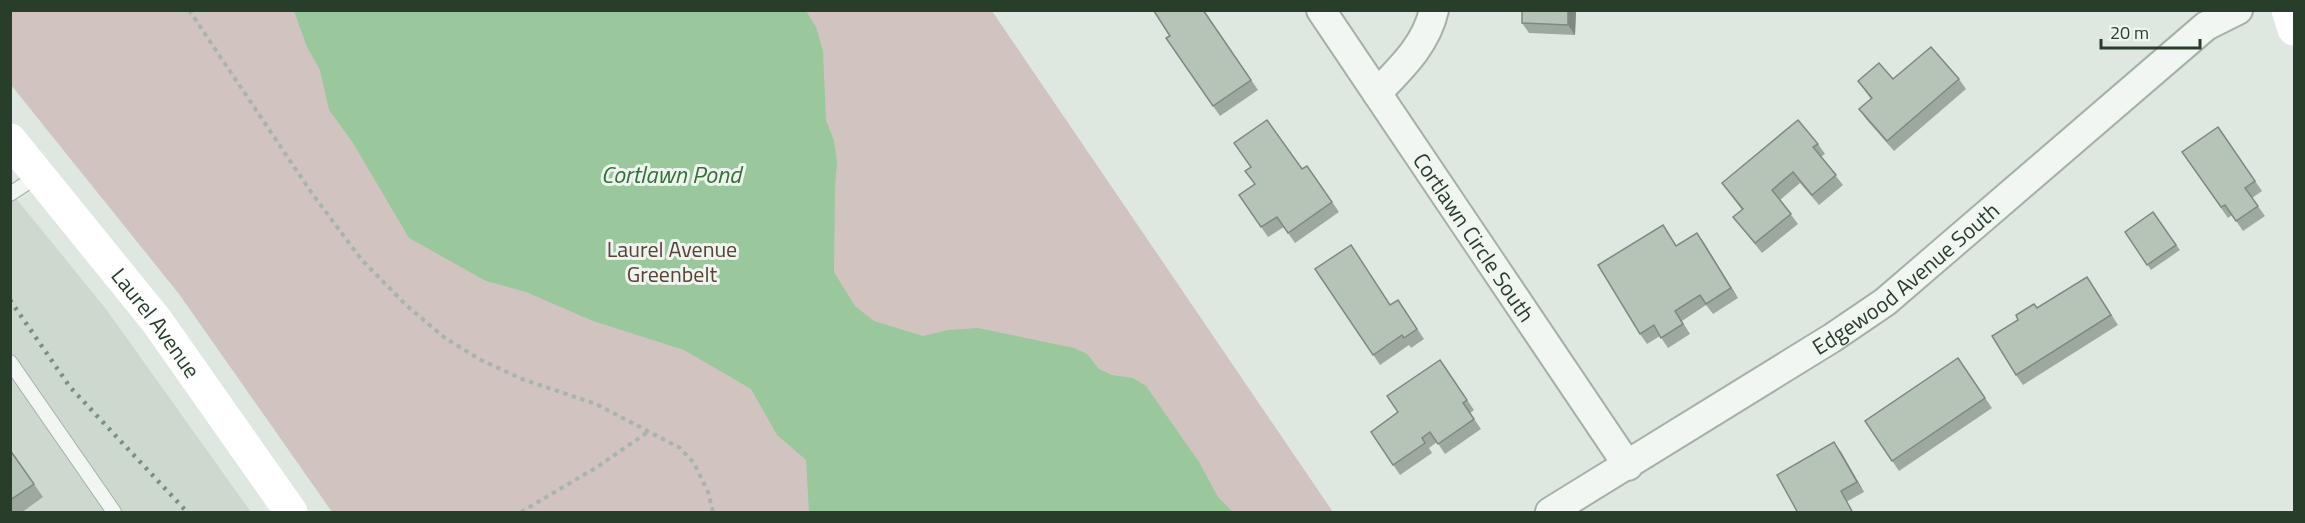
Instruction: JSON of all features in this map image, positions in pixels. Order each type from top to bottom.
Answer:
[{"type":"street","name":"Cortlawn Circle South","points":[[1321,10],[1628,466]]},
{"type":"street","points":[[1377,93],[1412,57],[1431,24],[1434,10]]},
{"type":"street","name":"Edgewood Avenue South","points":[[1550,513],[1832,338],[1885,302],[2206,26],[2238,10]]},
{"type":"street","points":[[2288,10],[2295,29]]},
{"type":"street","name":"Laurel Avenue","points":[[10,140],[156,320],[291,513]]},
{"type":"lane","points":[[10,194],[39,175]]},
{"type":"lane","points":[[10,362],[114,513]]},
{"type":"path","points":[[189,10],[311,192],[362,259],[406,305],[445,338],[481,360],[522,379],[596,404],[680,448],[694,463],[708,492],[713,513]]},
{"type":"path","points":[[521,513],[597,467],[648,432]]},
{"type":"shaded area","points":[[10,191],[106,309],[251,512],[11,512]]},
{"type":"green space","name":"Laurel Avenue Greenbelt","points":[[11,11],[992,11],[1333,512],[332,512],[179,294],[11,85]]},
{"type":"water","name":"Cortlawn Pond","points":[[294,11],[806,11],[816,27],[823,51],[826,120],[834,141],[837,162],[834,272],[855,306],[874,321],[923,336],[948,330],[978,328],[1074,348],[1087,354],[1099,369],[1112,375],[1133,378],[1146,386],[1199,462],[1218,497],[1233,512],[809,512],[806,460],[777,435],[751,389],[684,350],[593,321],[526,292],[486,281],[409,238],[353,143],[329,110],[320,70],[307,47]]},
{"type":"building","points":[[1155,10],[1203,10],[1251,80],[1213,106],[1166,38],[1170,36]]},
{"type":"building","points":[[1522,10],[1568,10],[1568,25],[1522,23]]},
{"type":"building","points":[[1931,47],[1959,79],[1887,141],[1859,109],[1872,98],[1858,81],[1879,63],[1893,79]]},
{"type":"building","points":[[1267,120],[1302,169],[1307,166],[1332,202],[1288,233],[1277,217],[1261,227],[1239,195],[1255,184],[1245,171],[1251,167],[1234,143]]},
{"type":"building","points":[[1798,120],[1818,144],[1813,147],[1836,175],[1812,195],[1793,172],[1772,190],[1791,214],[1755,243],[1733,217],[1743,209],[1722,183]]},
{"type":"building","points":[[2218,127],[2255,181],[2245,188],[2258,206],[2236,221],[2225,205],[2221,207],[2182,152]]},
{"type":"building","points":[[2153,212],[2176,245],[2147,265],[2125,232]]},
{"type":"building","points":[[1663,225],[1676,246],[1697,233],[1731,288],[1706,304],[1700,295],[1675,311],[1683,324],[1661,338],[1654,325],[1640,334],[1598,265]]},
{"type":"building","points":[[1351,245],[1390,305],[1398,300],[1417,329],[1404,338],[1402,335],[1373,355],[1315,269]]},
{"type":"building","points":[[2087,277],[2111,315],[2016,375],[1992,336],[2018,320],[2016,315],[2034,304],[2037,308]]},
{"type":"building","points":[[1958,358],[1985,398],[1892,461],[1865,421]]},
{"type":"building","points":[[1440,360],[1467,400],[1463,403],[1474,419],[1438,444],[1430,432],[1422,438],[1425,443],[1393,465],[1371,432],[1398,412],[1387,396]]},
{"type":"building","points":[[1834,442],[1857,482],[1841,491],[1853,513],[1798,513],[1777,475]]},
{"type":"building","points":[[10,450],[34,484],[10,500]]},
{"type":"railway","points":[[10,300],[70,387],[187,512]]}]
